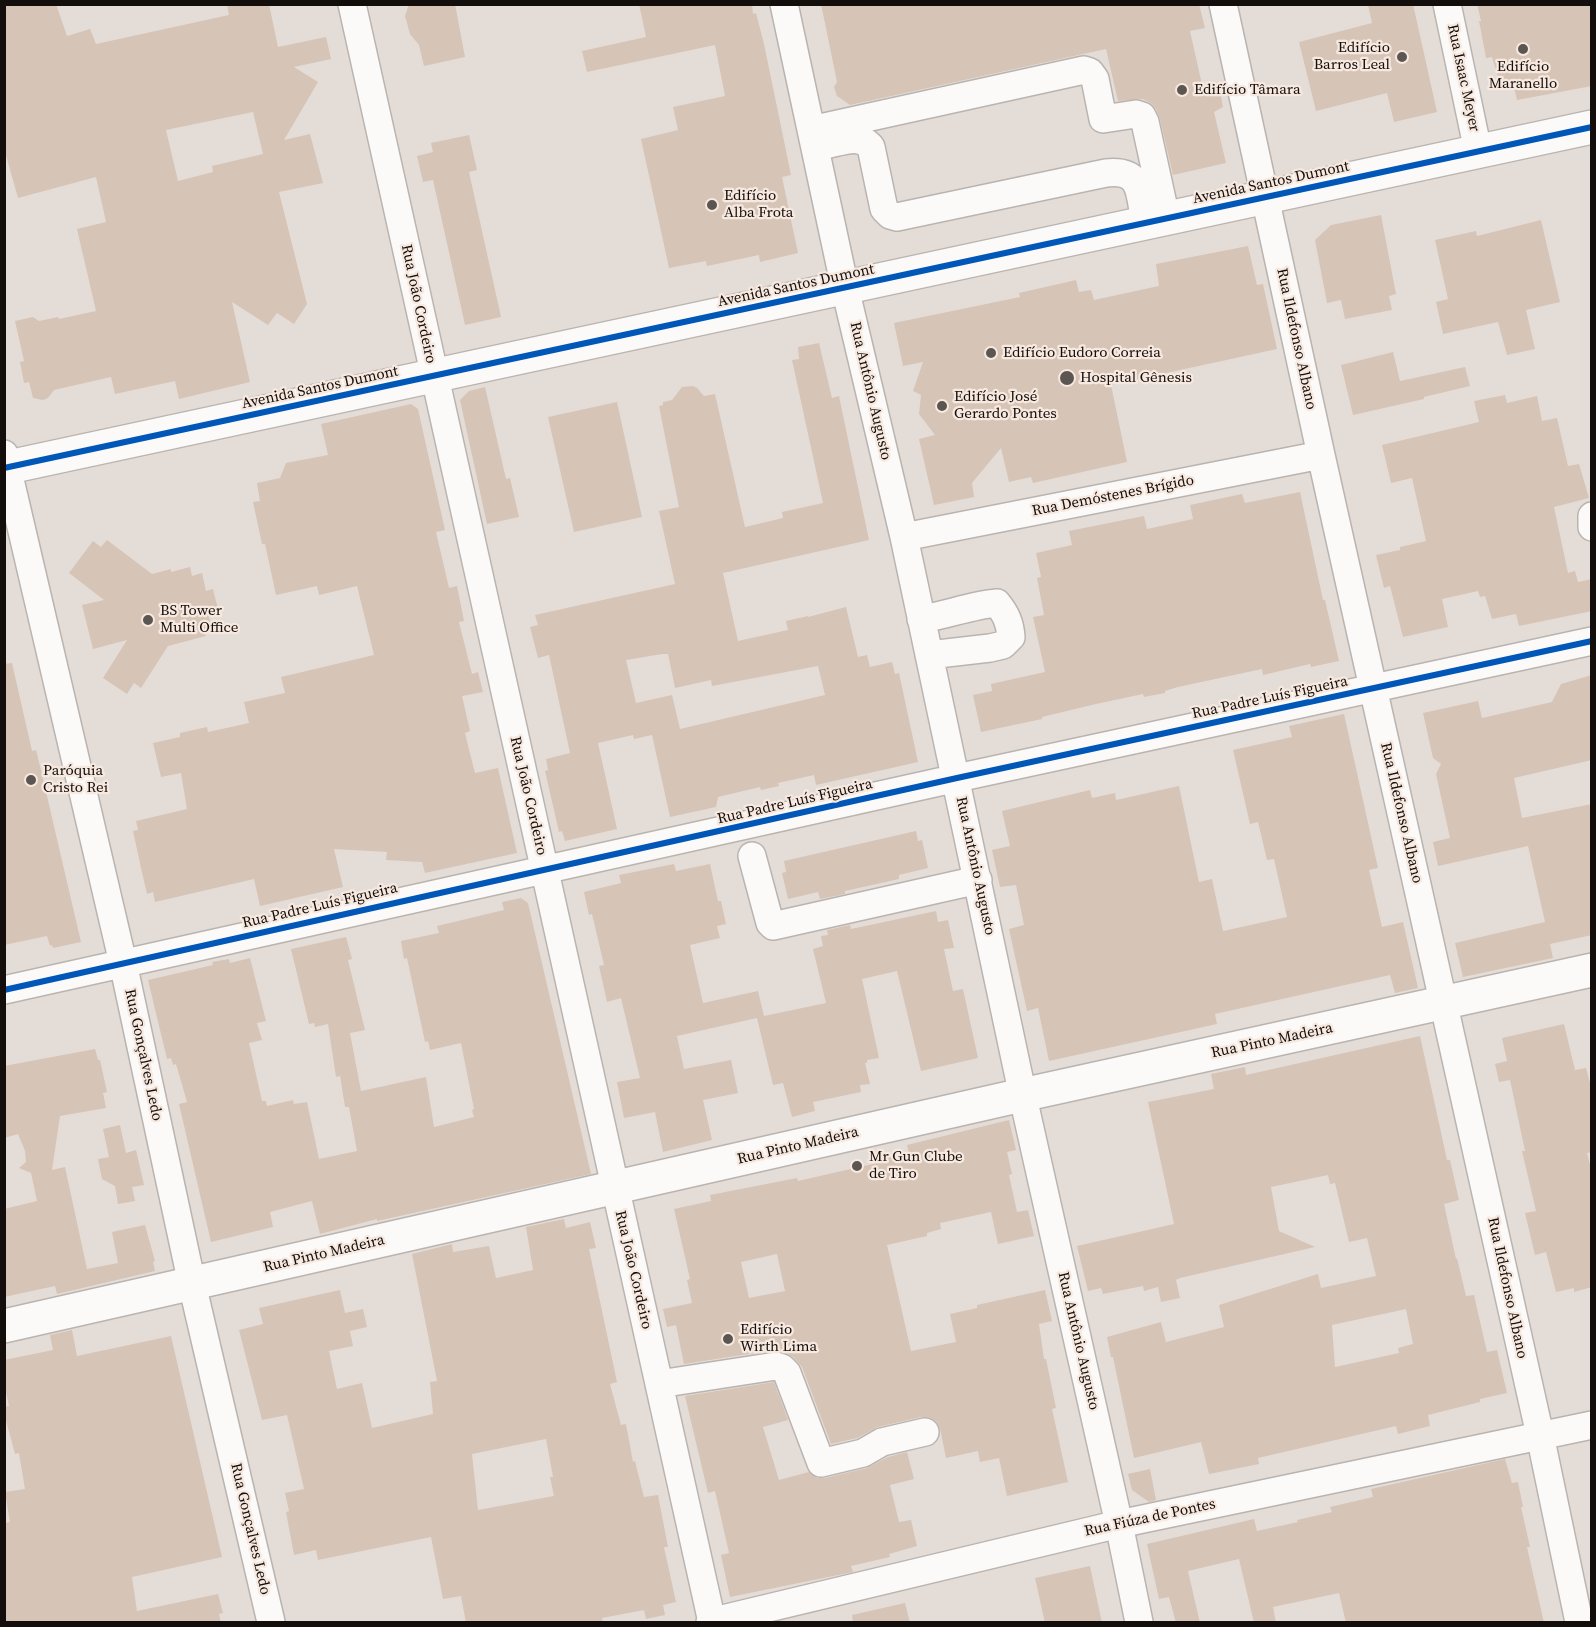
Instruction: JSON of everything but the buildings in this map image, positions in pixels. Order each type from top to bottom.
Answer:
[{"type":"main road","name":"Avenida Santos Dumont","points":[[5,463],[434,376],[1592,127]]},
{"type":"main road","name":"Rua Pinto Madeira","points":[[4,1326],[1022,1095],[1592,970]]},
{"type":"street","name":"Rua João Cordeiro","points":[[352,4],[711,1622]]},
{"type":"street","name":"Rua Antônio Augusto","points":[[784,4],[845,288],[904,537],[957,778],[1022,1095],[1119,1524],[1139,1623]]},
{"type":"street","name":"Rua Ildefonso Albano","points":[[1223,4],[1321,455],[1540,1434],[1579,1623]]},
{"type":"street","name":"Rua Isaac Meyer","points":[[1447,4],[1478,151]]},
{"type":"street","points":[[813,139],[1084,70],[1090,72],[1095,79],[1102,119],[1136,114],[1142,116],[1145,122],[1156,220]]},
{"type":"street","points":[[813,139],[866,141],[871,147],[884,209],[890,215],[897,217],[1120,171],[1133,177],[1156,220]]},
{"type":"street","name":"Rua Demóstenes Brígido","points":[[904,537],[1321,455]]},
{"type":"street","name":"Rua Gonçalves Ledo","points":[[5,463],[123,963],[192,1284],[271,1623]]},
{"type":"street","points":[[1592,516],[1592,528]]},
{"type":"street","points":[[921,619],[997,603],[1005,612],[1010,625],[1011,637],[1003,645],[929,654]]},
{"type":"street","name":"Rua Padre Luís Figueira","points":[[4,990],[388,903],[1592,640]]},
{"type":"street","points":[[752,856],[770,923],[773,926],[978,880]]},
{"type":"street","points":[[659,1384],[776,1366],[782,1368],[787,1373],[821,1463],[863,1453],[882,1442],[925,1432]]},
{"type":"street","name":"Rua Fiúza de Pontes","points":[[711,1622],[1119,1524],[1540,1434],[1592,1425]]},
{"type":"cycle path","points":[[4,468],[1592,127]]},
{"type":"cycle path","points":[[4,990],[957,778],[1592,641]]},
{"type":"place","name":"Edifício Maranello","points":[[1523,49]]},
{"type":"place","name":"Edifício Barros Leal","points":[[1402,57]]},
{"type":"place","name":"Edifício Tâmara","points":[[1182,90]]},
{"type":"place","name":"Edifício Alba Frota","points":[[712,205]]},
{"type":"place","name":"Edifício Eudoro Correia","points":[[991,353]]},
{"type":"place","name":"Hospital Gênesis","points":[[1067,378]]},
{"type":"place","name":"Edifício José Gerardo Pontes","points":[[942,406]]},
{"type":"place","name":"BS Tower Multi Office","points":[[148,620]]},
{"type":"place","name":"Paróquia Cristo Rei","points":[[31,780]]},
{"type":"place","name":"Mr Gun Clube de Tiro","points":[[857,1166]]},
{"type":"place","name":"Edifício Wirth Lima","points":[[728,1339]]}]
